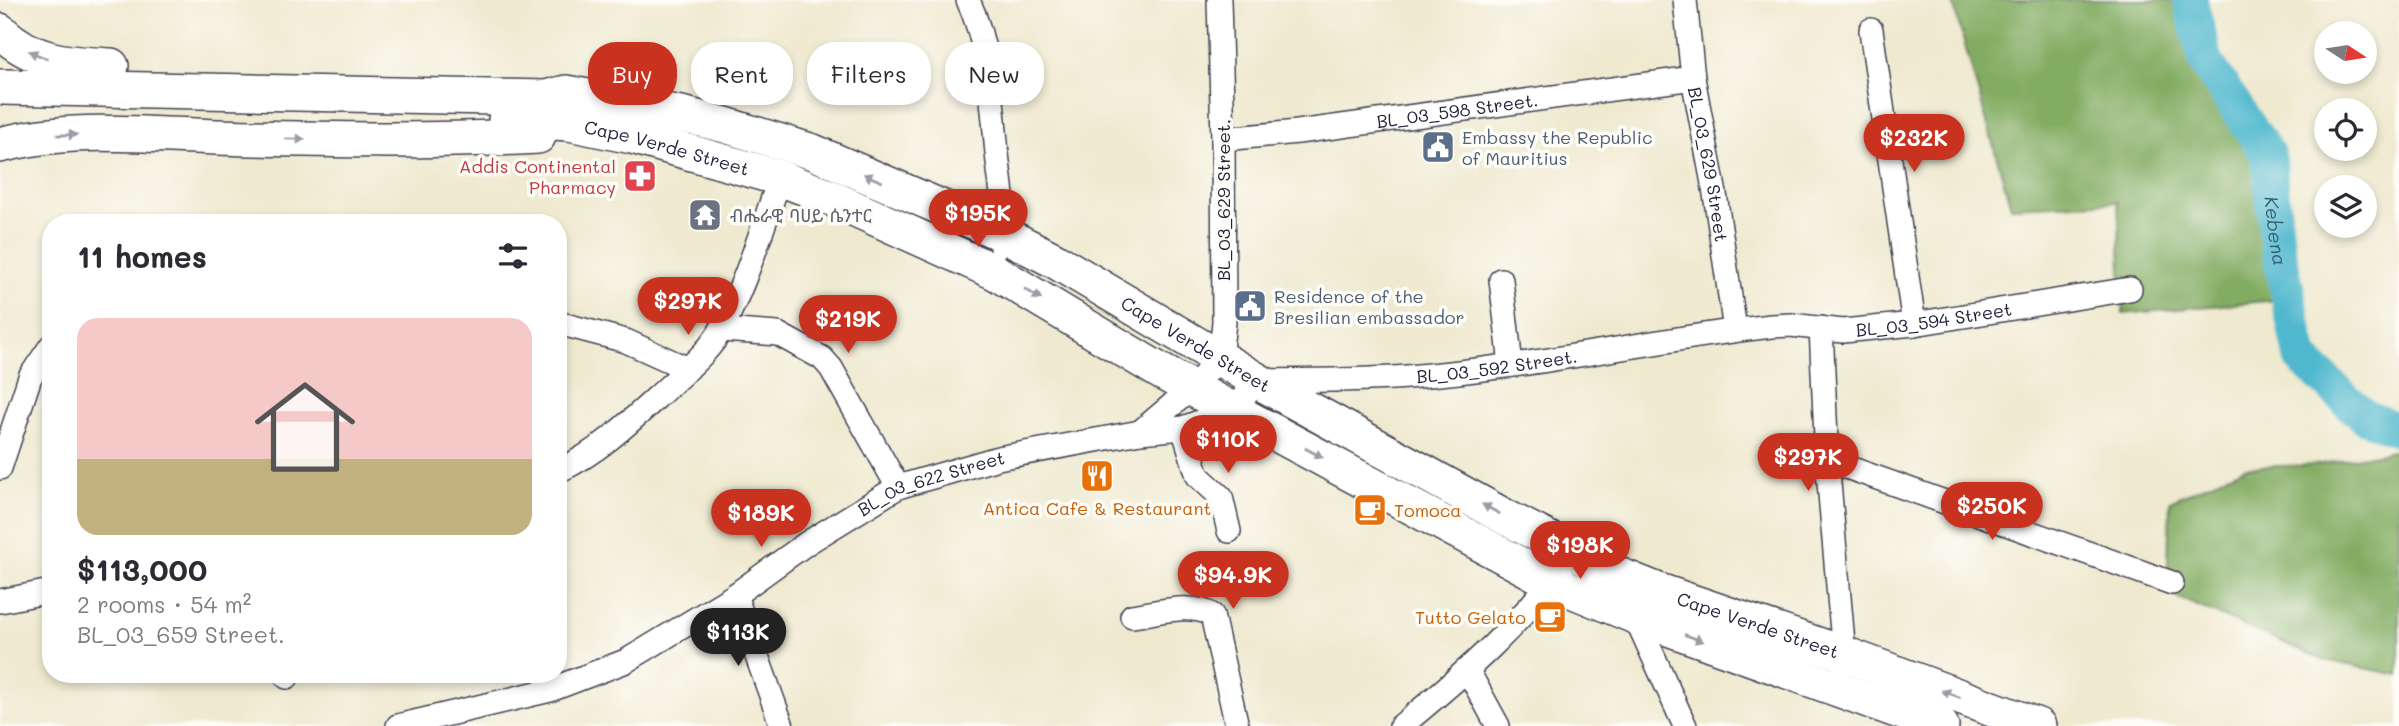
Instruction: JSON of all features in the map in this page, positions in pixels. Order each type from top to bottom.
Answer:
[{"type":"main road","points":[[0,30],[14,44],[33,54],[52,61],[76,64],[520,78],[543,81],[566,93]]},
{"type":"main road","points":[[0,87],[473,108]]},
{"type":"main road","name":"Cape Verde Street","points":[[473,108],[566,93],[681,114],[813,152],[1003,234],[1054,260],[1258,381],[1573,553],[1656,590],[1844,654],[2038,726]]},
{"type":"main road","points":[[0,106],[473,108]]},
{"type":"main road","name":"Cape Verde Street","points":[[473,108],[676,146],[780,178],[829,197],[995,272],[1096,334],[1232,411],[1552,582],[1635,617],[1941,726]]},
{"type":"main road","points":[[0,145],[43,136],[111,135],[483,139],[543,136],[584,127]]},
{"type":"street","points":[[968,0],[982,35],[988,65],[1003,209],[1003,234],[995,272]]},
{"type":"street","name":"BL_03_629 Street.","points":[[1219,0],[1224,322],[1220,358]]},
{"type":"street","name":"BL_03_629 Street","points":[[1685,0],[1693,78],[1715,194],[1735,330]]},
{"type":"street","points":[[1871,30],[1914,324]]},
{"type":"street","name":"BL_03_598 Street.","points":[[1223,139],[1298,132],[1693,78]]},
{"type":"street","points":[[567,467],[613,435],[688,369],[721,330],[743,281],[780,178]]},
{"type":"street","points":[[1501,280],[1511,365]]},
{"type":"street","name":"BL_03_594 Street","points":[[1735,330],[1791,325],[1843,331],[1914,324],[2130,289]]},
{"type":"street","points":[[567,325],[626,341],[688,369]]},
{"type":"street","points":[[1821,328],[1827,460],[1844,654],[1839,691]]},
{"type":"street","points":[[721,330],[778,334],[822,358],[831,368],[898,487]]},
{"type":"street","name":"BL_03_592 Street.","points":[[1258,381],[1406,377],[1511,365],[1735,330]]},
{"type":"street","points":[[1140,432],[1192,388],[1220,358]]},
{"type":"street","points":[[0,468],[30,377],[42,359]]},
{"type":"street","points":[[1232,411],[1258,381]]},
{"type":"street","name":"BL_03_622 Street","points":[[398,726],[511,701],[590,677],[626,661],[735,595],[807,543],[898,487],[998,458],[1140,432],[1183,428],[1232,411]]},
{"type":"street","points":[[1183,428],[1198,476],[1221,497],[1229,531]]},
{"type":"street","points":[[1827,460],[2172,583]]},
{"type":"street","points":[[1401,726],[1468,671],[1533,604],[1573,553]]},
{"type":"street","points":[[0,601],[42,593]]},
{"type":"street","points":[[735,595],[782,726]]},
{"type":"street","points":[[1132,616],[1175,610],[1203,610],[1212,615],[1237,726]]},
{"type":"street","points":[[1635,617],[1685,726]]},
{"type":"street","points":[[1468,671],[1498,726]]},
{"type":"green space","points":[[1952,0],[2177,0],[2194,69],[2257,161],[2264,250],[2276,300],[2123,314],[2118,202],[2011,207]]},
{"type":"green space","points":[[2393,451],[2399,454],[2399,675],[2324,660],[2167,593],[2170,501],[2246,467],[2316,465]]},
{"type":"waterway","name":"Kebena","points":[[2190,0],[2206,62],[2268,155],[2277,242],[2301,358],[2365,417],[2399,430]]},
{"type":"place","name":"Embassy the Republic of Mauritius","points":[[1438,147]]},
{"type":"place","name":"Addis Continental Pharmacy","points":[[640,176]]},
{"type":"place","name":"ብሔራዊ ባሀይ ሴንተር","points":[[705,215]]},
{"type":"place","name":"Residence of the Bresilian embassador","points":[[1250,306]]},
{"type":"place","name":"Antica Cafe & Restaurant","points":[[1097,476]]},
{"type":"place","name":"Tomoca","points":[[1370,510]]},
{"type":"place","name":"Tutto Gelato","points":[[1550,617]]}]
